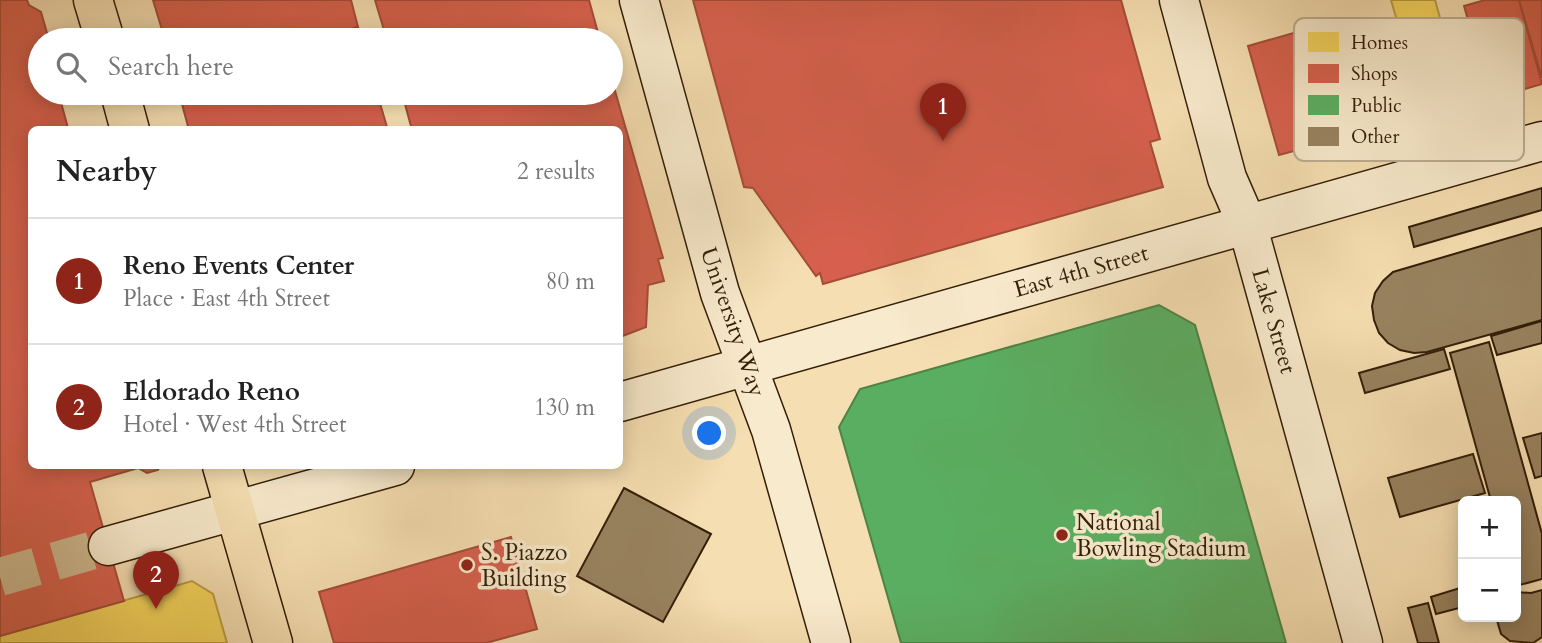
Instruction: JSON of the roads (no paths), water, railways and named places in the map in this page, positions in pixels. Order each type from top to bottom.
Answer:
[{"type":"main road","points":[[93,0],[101,28]]},
{"type":"main road","name":"University Way","points":[[639,0],[720,293],[771,430],[831,643]]},
{"type":"main road","name":"Lake Street","points":[[1179,0],[1227,178],[1247,224],[1363,643]]},
{"type":"main road","points":[[123,105],[129,126]]},
{"type":"main road","name":"East 4th Street","points":[[1524,146],[1542,141]]},
{"type":"main road","name":"East 4th Street","points":[[623,401],[1471,161]]},
{"type":"main road","points":[[223,469],[273,643]]},
{"type":"main road","points":[[108,546],[385,469]]},
{"type":"tunnel","points":[[0,577],[108,546]]},
{"type":"place","name":"Reno Events Center","points":[[943,141]]},
{"type":"place","name":"National Bowling Stadium","points":[[1062,535]]},
{"type":"place","name":"S. Piazzo Building","points":[[467,565]]},
{"type":"place","name":"Eldorado Reno","points":[[156,609]]}]
